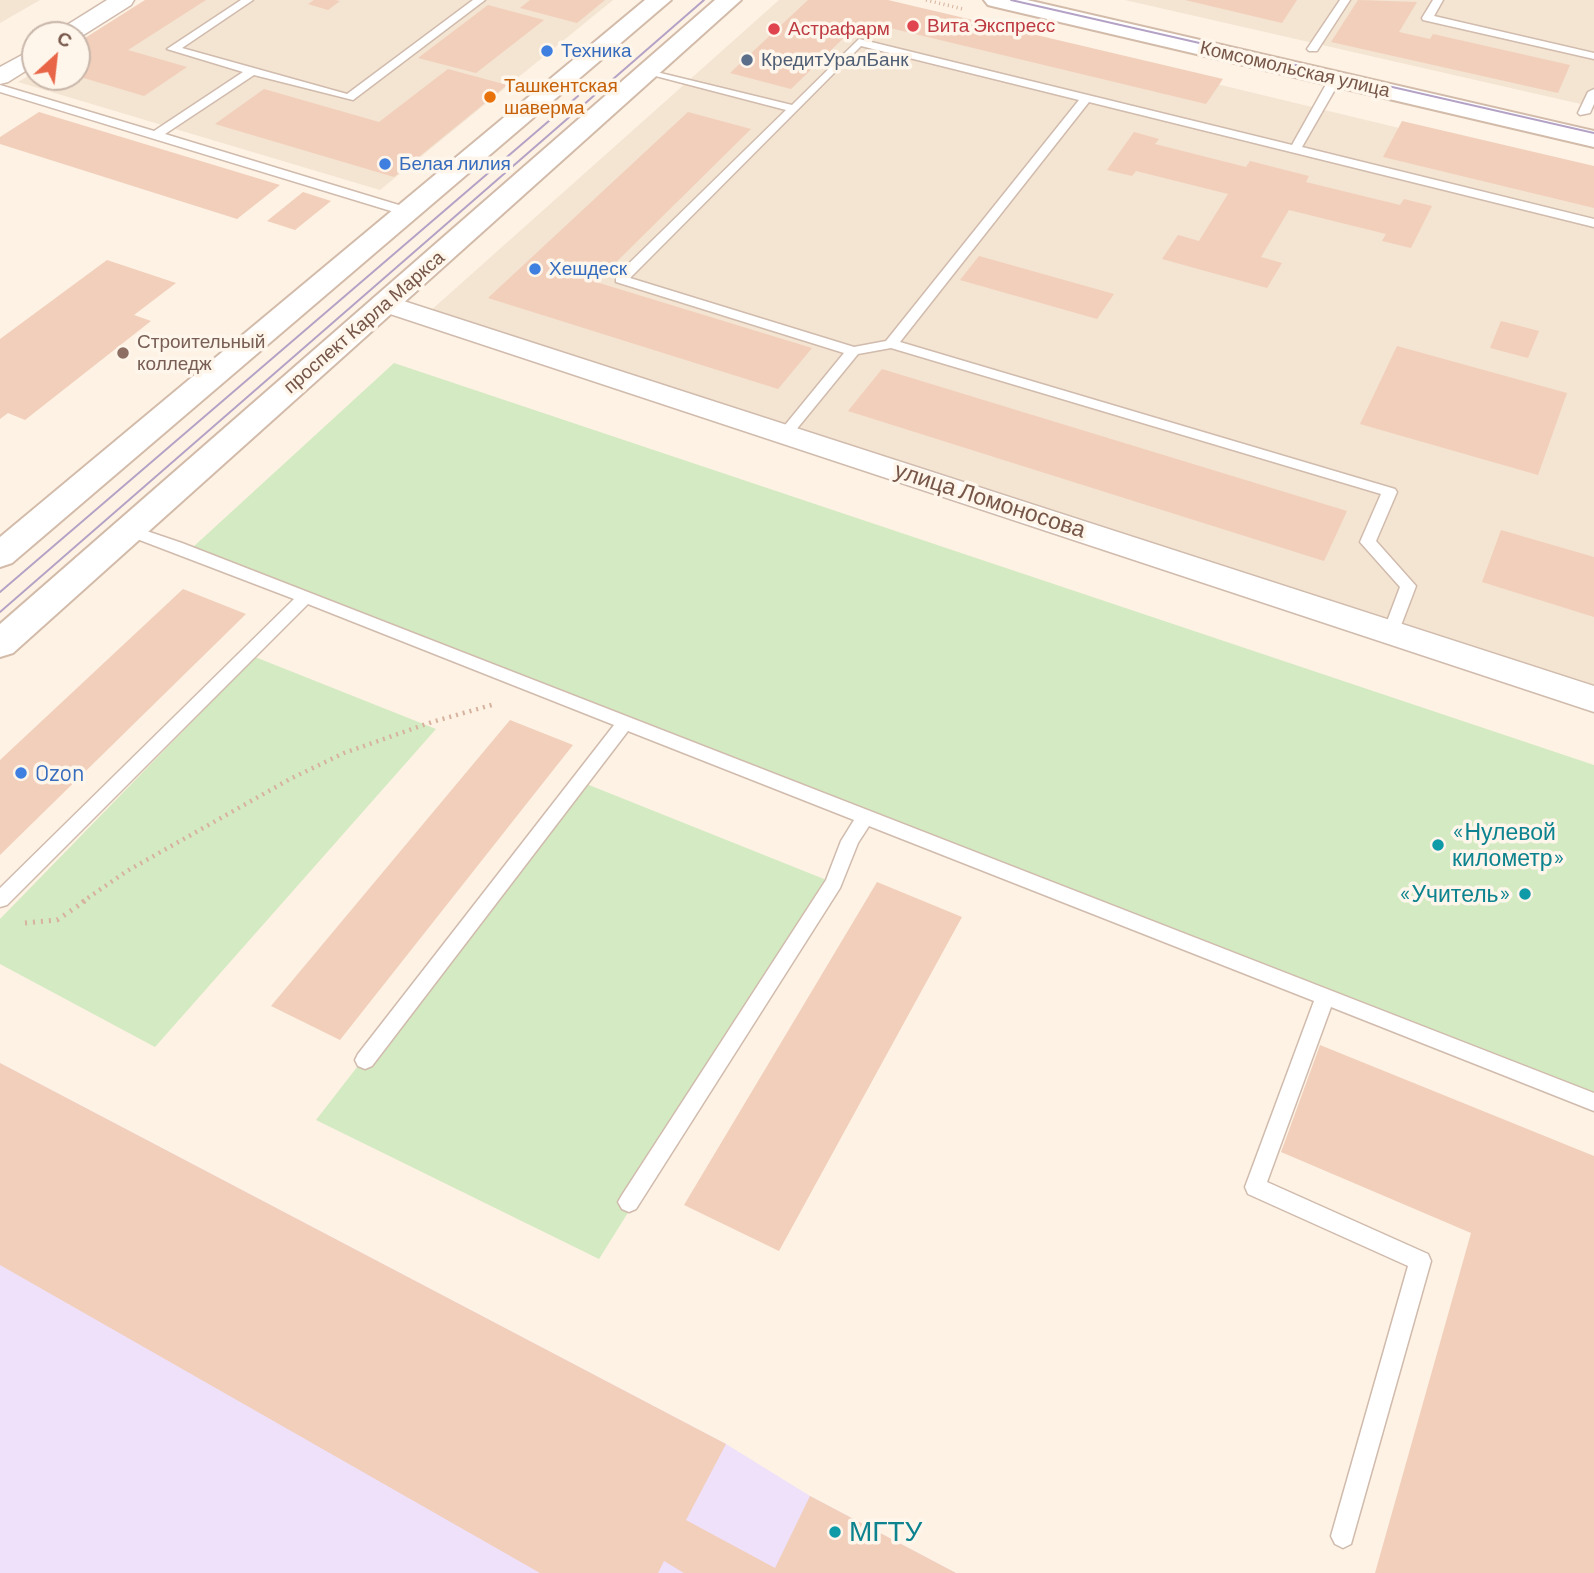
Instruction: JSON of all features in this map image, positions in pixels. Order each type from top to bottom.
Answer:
[{"type":"main road","points":[[0,555],[659,0]]},
{"type":"main road","name":"проспект Карла Маркса","points":[[0,644],[729,0]]},
{"type":"main road","name":"Комсомольская улица","points":[[996,0],[1337,67],[1594,139]]},
{"type":"main road","name":"Комсомольская улица","points":[[1087,0],[1313,49],[1337,67]]},
{"type":"main road","points":[[1544,103],[1591,107]]},
{"type":"street","points":[[89,21],[123,0]]},
{"type":"street","points":[[0,76],[21,63]]},
{"type":"street","name":"улица Ломоносова","points":[[385,303],[1594,699]]},
{"type":"lane","points":[[248,0],[173,49],[349,98],[480,0]]},
{"type":"lane","points":[[1313,49],[1345,0]]},
{"type":"lane","points":[[1438,0],[1427,18],[1594,56]]},
{"type":"lane","points":[[1391,632],[1408,586],[1368,542],[1390,492],[891,344],[853,351],[621,279],[859,42],[1594,223]]},
{"type":"lane","points":[[1295,149],[1337,67]]},
{"type":"lane","points":[[155,135],[252,71]]},
{"type":"lane","points":[[648,71],[794,109]]},
{"type":"lane","points":[[0,88],[408,212]]},
{"type":"lane","points":[[891,344],[1086,98]]},
{"type":"lane","points":[[786,433],[853,351]]},
{"type":"lane","points":[[129,530],[1594,1102]]},
{"type":"lane","points":[[0,900],[305,598]]},
{"type":"lane","points":[[365,1060],[625,723]]},
{"type":"lane","points":[[629,1202],[834,883],[850,841],[865,817]]},
{"type":"lane","points":[[1325,996],[1255,1187],[1420,1261],[1343,1536]]},
{"type":"path","points":[[23,923],[57,920],[127,871],[290,779],[344,753],[432,722],[502,702]]},
{"type":"shaded area","points":[[0,0],[40,0],[0,23]]},
{"type":"shaded area","points":[[149,0],[613,0],[380,190],[48,91],[91,91],[91,36]]},
{"type":"shaded area","points":[[779,0],[868,0],[1594,175],[1594,698],[428,313]]},
{"type":"shaded area","points":[[1125,0],[1594,0],[1594,107]]},
{"type":"shaded area","points":[[0,1063],[726,1444],[810,1496],[956,1573],[0,1573]]},
{"type":"green space","points":[[394,363],[1594,765],[1594,1095],[192,548]]},
{"type":"green space","points":[[255,657],[436,729],[155,1047],[0,964],[0,919]]},
{"type":"green space","points":[[579,781],[834,883],[599,1259],[316,1120]]},
{"type":"building","points":[[145,0],[206,0],[128,50],[187,67],[144,96],[91,80],[91,34]]},
{"type":"building","points":[[314,0],[340,1],[328,10],[308,4]]},
{"type":"building","points":[[530,0],[605,0],[577,23],[520,8]]},
{"type":"building","points":[[808,0],[888,0],[1223,79],[1206,104],[861,21],[791,89],[730,73]]},
{"type":"building","points":[[1185,0],[1297,0],[1282,23]]},
{"type":"building","points":[[1358,0],[1417,2],[1399,32],[1430,39],[1433,34],[1570,65],[1558,93],[1331,42]]},
{"type":"building","points":[[488,5],[544,20],[476,73],[418,58]]},
{"type":"building","points":[[448,69],[507,85],[394,177],[215,124],[264,89],[379,122]]},
{"type":"building","points":[[39,112],[280,185],[237,219],[0,144],[0,137]]},
{"type":"building","points":[[688,112],[751,129],[596,282],[812,348],[778,389],[488,298]]},
{"type":"building","points":[[1402,121],[1594,166],[1594,208],[1383,157]]},
{"type":"building","points":[[1134,132],[1159,139],[1155,144],[1246,167],[1250,161],[1309,176],[1306,182],[1400,205],[1404,199],[1432,206],[1411,248],[1382,241],[1386,234],[1289,210],[1261,257],[1282,263],[1267,288],[1162,259],[1178,235],[1199,241],[1228,194],[1136,171],[1132,176],[1107,170]]},
{"type":"building","points":[[303,192],[331,201],[295,230],[267,221]]},
{"type":"building","points":[[979,256],[1114,294],[1097,319],[960,280]]},
{"type":"building","points":[[107,260],[176,283],[134,315],[151,321],[25,420],[8,413],[0,419],[0,339]]},
{"type":"building","points":[[1501,321],[1539,331],[1528,358],[1490,348]]},
{"type":"building","points":[[1397,346],[1567,393],[1538,475],[1360,424]]},
{"type":"building","points":[[882,369],[1347,511],[1324,561],[848,411]]},
{"type":"building","points":[[1501,530],[1594,557],[1594,617],[1482,582]]},
{"type":"building","points":[[183,589],[246,614],[0,855],[0,760]]},
{"type":"building","points":[[510,720],[573,745],[340,1040],[271,1006]]},
{"type":"building","points":[[877,882],[962,917],[779,1251],[684,1205]]},
{"type":"building","points":[[1320,1045],[1594,1156],[1594,1573],[1375,1573],[1471,1233],[1281,1152]]},
{"type":"building","points":[[0,1063],[726,1444],[686,1520],[775,1568],[810,1496],[956,1573],[684,1573],[664,1561],[658,1573],[540,1573],[0,1265]]},
{"type":"tram line","points":[[0,612],[704,0]]},
{"type":"tram line","points":[[1011,0],[1594,133]]},
{"type":"tram line","points":[[0,592],[578,96]]},
{"type":"place","name":"Вита Экспресс","points":[[913,26]]},
{"type":"place","name":"Астрафарм","points":[[774,29]]},
{"type":"place","name":"Техника","points":[[547,51]]},
{"type":"place","name":"КредитУралБанк","points":[[747,60]]},
{"type":"place","name":"Ташкентская шаверма","points":[[490,97]]},
{"type":"place","name":"Белая лилия","points":[[385,164]]},
{"type":"place","name":"Хешдеск","points":[[535,269]]},
{"type":"place","name":"Строительный колледж","points":[[123,353]]},
{"type":"place","name":"Ozon","points":[[21,773]]},
{"type":"place","name":"«Нулевой километр»","points":[[1438,845]]},
{"type":"place","name":"«Учитель»","points":[[1525,894]]},
{"type":"place","name":"МГТУ","points":[[835,1532]]}]
